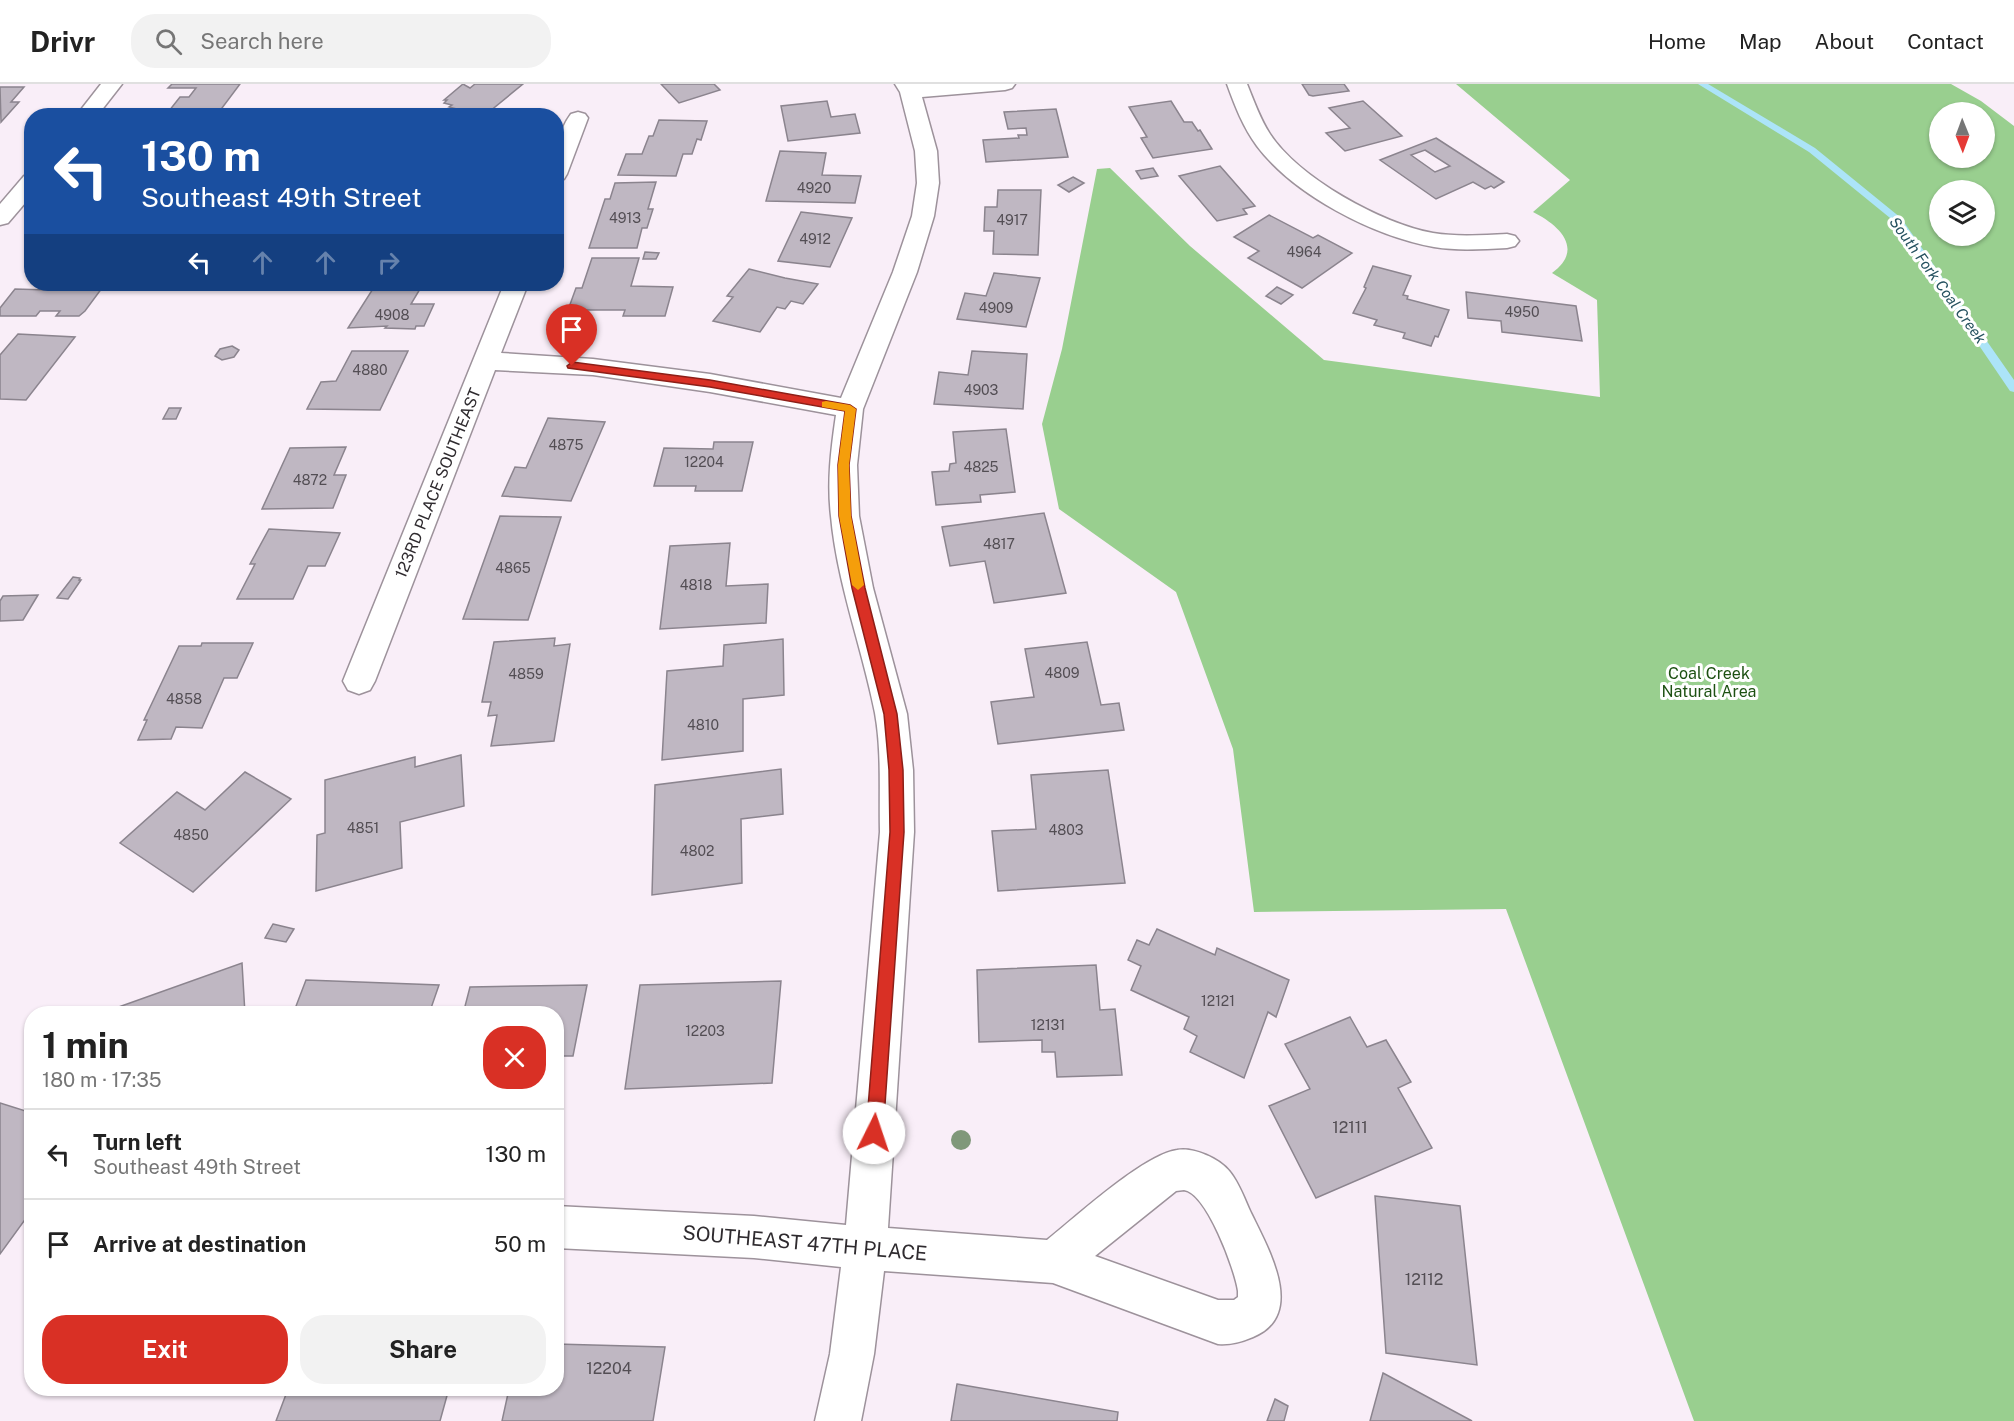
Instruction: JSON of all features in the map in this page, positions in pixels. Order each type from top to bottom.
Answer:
[{"type":"street","points":[[92,108],[112,84]]},
{"type":"street","points":[[838,1421],[852,1354],[865,1248],[897,811],[891,714],[858,588],[845,516],[843,465],[850,409],[905,272],[923,216],[928,183],[926,151],[907,88],[1005,84]]},
{"type":"street","points":[[1237,84],[1265,142],[1286,165],[1314,186],[1358,212],[1406,233],[1426,239],[1507,241]]},
{"type":"street","points":[[564,154],[578,118]]},
{"type":"street","points":[[0,218],[24,190]]},
{"type":"street","name":"123RD PLACE SOUTHEAST","points":[[359,681],[513,291]]},
{"type":"street","points":[[487,361],[593,367],[710,383],[850,409]]},
{"type":"street","name":"SOUTHEAST 47TH PLACE","points":[[564,1227],[754,1237],[1053,1262],[1218,1322],[1233,1324],[1246,1319],[1255,1310],[1260,1293],[1256,1275],[1216,1188],[1208,1177],[1185,1169],[1173,1170],[1162,1176],[1053,1262]]},
{"type":"green space","name":"Coal Creek Natural Area","points":[[1456,84],[1951,84],[1982,102],[1929,102],[1929,168],[1995,168],[1995,112],[2014,126],[2014,1421],[1694,1421],[1506,909],[1254,912],[1233,749],[1176,592],[1059,509],[1042,424],[1062,349],[1097,169],[1110,168],[1190,246],[1324,360],[1600,397],[1597,300],[1552,273],[1562,264],[1567,255],[1565,238],[1552,224],[1533,212],[1570,180]]},
{"type":"building","points":[[172,84],[240,84],[222,108],[171,108],[180,97],[189,97],[196,88],[168,88]]},
{"type":"building","points":[[463,84],[470,88],[475,84],[523,84],[494,108],[453,108],[449,107],[452,105],[444,103],[447,100],[444,100]]},
{"type":"building","points":[[661,84],[714,84],[720,90],[679,103]]},
{"type":"building","points":[[1302,84],[1344,84],[1349,91],[1313,96],[1309,95]]},
{"type":"building","points":[[0,87],[24,87],[11,102],[19,102],[1,122]]},
{"type":"building","points":[[827,101],[831,117],[855,114],[860,133],[788,141],[781,106]]},
{"type":"building","points":[[1171,101],[1184,122],[1192,122],[1212,149],[1153,158],[1141,138],[1147,137],[1129,107]]},
{"type":"building","points":[[1363,101],[1402,136],[1345,151],[1326,133],[1350,128],[1329,108]]},
{"type":"building","points":[[1056,109],[1068,157],[986,162],[983,140],[1019,138],[1018,135],[1027,135],[1026,128],[1008,129],[1004,112]]},
{"type":"building","points":[[659,120],[707,121],[701,140],[697,139],[692,154],[683,154],[676,176],[618,175],[626,154],[642,154]]},
{"type":"building","points":[[1436,138],[1504,182],[1494,188],[1491,186],[1485,189],[1473,182],[1436,199],[1380,160]],"holes":[[[1425,150],[1450,166],[1435,172],[1411,155]]]},
{"type":"building","points":[[780,151],[826,153],[822,175],[861,176],[855,203],[766,201]]},
{"type":"building","points":[[1220,166],[1255,206],[1243,209],[1247,214],[1217,221],[1179,176]]},
{"type":"building","points":[[1153,168],[1158,176],[1141,179],[1136,171]]},
{"type":"building","points":[[1073,177],[1084,183],[1069,192],[1058,185]]},
{"type":"building","points":[[656,182],[648,209],[653,209],[647,228],[642,228],[637,248],[589,248],[605,199],[610,199],[615,183]]},
{"type":"building","points":[[998,190],[1041,190],[1038,255],[993,254],[994,231],[984,231],[985,207],[997,207]]},
{"type":"building","points":[[801,212],[852,218],[830,267],[778,261]]},
{"type":"building","points":[[1269,215],[1313,238],[1318,235],[1352,253],[1302,288],[1248,258],[1259,251],[1234,237]]},
{"type":"building","points":[[645,252],[659,253],[656,259],[643,259]]},
{"type":"building","points":[[592,258],[639,258],[631,286],[673,287],[665,316],[623,316],[625,310],[568,310],[576,288],[582,288]]},
{"type":"building","points":[[1373,266],[1411,276],[1403,295],[1408,296],[1407,299],[1449,310],[1438,337],[1435,336],[1431,346],[1403,338],[1405,333],[1374,325],[1377,320],[1353,313],[1366,288],[1364,287]]},
{"type":"building","points":[[749,269],[818,284],[803,304],[791,301],[785,309],[777,307],[760,332],[713,321],[733,297],[727,296]]},
{"type":"building","points":[[994,273],[1040,278],[1026,327],[957,319],[965,293],[986,296]]},
{"type":"building","points":[[1277,287],[1293,295],[1281,304],[1266,296]]},
{"type":"building","points":[[15,289],[100,291],[79,316],[56,316],[60,311],[40,311],[36,316],[0,316],[0,308]]},
{"type":"building","points":[[372,291],[419,291],[411,304],[434,304],[424,326],[416,326],[415,329],[385,328],[387,326],[348,328]]},
{"type":"building","points":[[1466,292],[1576,306],[1582,341],[1502,332],[1501,321],[1468,318]]},
{"type":"building","points":[[18,334],[75,337],[26,400],[0,399],[0,355]]},
{"type":"building","points":[[232,346],[239,350],[234,357],[222,360],[215,356],[220,349]]},
{"type":"building","points":[[352,351],[408,351],[380,410],[307,409],[321,382],[336,381]]},
{"type":"building","points":[[972,351],[1027,354],[1023,409],[934,404],[939,372],[968,375]]},
{"type":"building","points":[[169,408],[181,408],[176,419],[163,419]]},
{"type":"building","points":[[548,418],[605,422],[571,501],[502,496],[515,467],[526,468]]},
{"type":"building","points":[[1006,429],[1015,492],[980,495],[981,502],[936,505],[932,472],[949,471],[950,464],[956,463],[953,432]]},
{"type":"building","points":[[714,442],[753,442],[742,491],[695,491],[696,486],[654,486],[664,448],[713,449]]},
{"type":"building","points":[[346,447],[334,475],[346,475],[333,508],[262,509],[290,448]]},
{"type":"building","points":[[1044,513],[1066,593],[994,603],[985,561],[950,566],[942,527]]},
{"type":"building","points":[[500,516],[561,517],[528,620],[463,619]]},
{"type":"building","points":[[269,529],[340,533],[325,566],[308,566],[293,599],[237,599],[255,564],[250,564]]},
{"type":"building","points":[[730,543],[726,586],[768,584],[766,623],[660,629],[670,546]]},
{"type":"building","points":[[73,577],[81,580],[68,599],[57,598]]},
{"type":"building","points":[[38,595],[23,620],[0,621],[0,601],[3,596]]},
{"type":"building","points":[[555,638],[554,646],[570,644],[554,741],[491,746],[497,715],[488,716],[491,702],[482,702],[494,642]]},
{"type":"building","points":[[783,639],[784,695],[743,699],[743,751],[662,760],[667,671],[723,666],[724,645]]},
{"type":"building","points":[[1087,642],[1101,705],[1119,703],[1124,730],[998,744],[991,702],[1034,697],[1025,649]]},
{"type":"building","points":[[202,643],[253,643],[237,678],[224,678],[202,728],[176,727],[171,739],[138,740],[147,720],[144,720],[179,646],[201,646]]},
{"type":"building","points":[[461,755],[464,806],[400,822],[402,868],[316,891],[317,835],[325,833],[325,780],[415,757],[415,767]]},
{"type":"building","points":[[781,769],[783,814],[741,819],[742,883],[652,895],[655,785]]},
{"type":"building","points":[[1108,770],[1125,883],[998,891],[992,831],[1036,829],[1031,775]]},
{"type":"building","points":[[245,772],[291,799],[193,892],[120,843],[177,792],[205,810]]},
{"type":"building","points":[[273,924],[294,929],[286,942],[265,938]]},
{"type":"building","points":[[1157,929],[1215,955],[1217,948],[1289,980],[1276,1017],[1268,1012],[1244,1078],[1190,1052],[1197,1036],[1184,1029],[1189,1017],[1131,990],[1141,966],[1128,960],[1137,940],[1149,945]]},
{"type":"building","points":[[242,963],[245,1006],[121,1006]]},
{"type":"building","points":[[1096,965],[1100,1010],[1115,1009],[1122,1075],[1057,1077],[1055,1052],[1042,1052],[1042,1040],[979,1042],[977,970]]},
{"type":"building","points":[[306,980],[439,985],[432,1006],[296,1006]]},
{"type":"building","points":[[781,981],[772,1083],[625,1089],[640,985]]},
{"type":"building","points":[[587,985],[573,1056],[564,1056],[564,1006],[465,1006],[470,987]]},
{"type":"building","points":[[1350,1017],[1367,1047],[1386,1040],[1411,1082],[1398,1088],[1432,1148],[1316,1198],[1269,1106],[1310,1089],[1285,1044]]},
{"type":"building","points":[[0,1103],[24,1110],[24,1221],[0,1254]]},
{"type":"building","points":[[1375,1196],[1460,1206],[1477,1365],[1386,1353]]},
{"type":"building","points":[[564,1344],[665,1347],[653,1421],[502,1421],[507,1396],[564,1396]]},
{"type":"building","points":[[1383,1373],[1472,1421],[1370,1421]]},
{"type":"building","points":[[957,1384],[1118,1412],[1117,1421],[951,1421]]},
{"type":"building","points":[[285,1396],[447,1396],[440,1421],[276,1421]]},
{"type":"building","points":[[1275,1399],[1288,1406],[1284,1421],[1267,1421]]},
{"type":"waterway","name":"South Fork Coal Creek","points":[[1702,84],[1812,150],[1898,220],[2014,388]]},
{"type":"slow traffic","points":[[826,404],[850,409],[843,465],[845,516],[858,585]]},
{"type":"route","points":[[572,366],[710,383],[850,409],[843,465],[845,516],[858,588],[891,714],[896,770],[897,832],[874,1133]]}]
